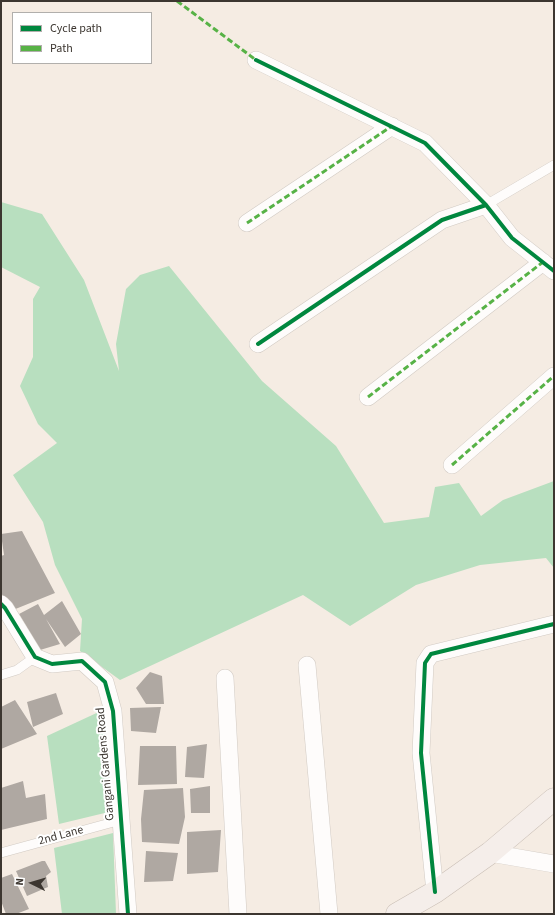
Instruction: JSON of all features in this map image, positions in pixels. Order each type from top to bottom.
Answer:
[{"type":"highway","points":[[397,914],[435,892],[490,853],[554,799]]},
{"type":"street","points":[[256,60],[425,143],[486,205],[512,238],[548,266],[368,397]]},
{"type":"street","points":[[247,223],[392,126]]},
{"type":"street","points":[[258,344],[442,220],[486,205]]},
{"type":"street","points":[[452,465],[554,376]]},
{"type":"street","points":[[1,604],[5,608],[35,657]]},
{"type":"street","points":[[435,892],[421,753],[425,663],[431,654],[554,624]]},
{"type":"street","name":"Gangani Gardens Road","points":[[35,657],[52,664],[82,661],[105,682],[113,711],[128,914]]},
{"type":"street","points":[[307,665],[329,914]]},
{"type":"street","points":[[225,678],[238,914]]},
{"type":"street","points":[[490,853],[554,864]]},
{"type":"lane","points":[[486,205],[554,165]]},
{"type":"lane","points":[[1,675],[17,670],[35,657]]},
{"type":"lane","name":"2nd Lane","points":[[1,853],[121,820]]},
{"type":"green space","points":[[1,202],[42,214],[84,280],[119,371],[116,344],[126,289],[140,275],[169,266],[262,381],[336,446],[384,523],[429,517],[435,487],[459,483],[481,516],[503,500],[554,481],[554,568],[546,558],[480,565],[416,585],[350,626],[303,595],[120,680],[80,651],[82,619],[55,565],[43,522],[13,475],[57,443],[38,424],[20,386],[33,357],[33,299],[40,287],[1,267]]},
{"type":"green space","points":[[103,710],[113,811],[59,824],[47,736]]},
{"type":"green space","points":[[113,833],[116,914],[62,914],[54,848]]},
{"type":"building","points":[[22,531],[55,593],[13,610],[1,593],[1,556],[4,555],[1,534]]},
{"type":"building","points":[[62,601],[81,634],[65,647],[46,619],[60,644],[40,650],[19,614],[38,604],[44,615]]},
{"type":"building","points":[[150,672],[162,676],[164,704],[146,704],[136,688]]},
{"type":"building","points":[[56,693],[63,714],[33,727],[27,702]]},
{"type":"building","points":[[15,700],[37,734],[1,749],[1,707]]},
{"type":"building","points":[[161,707],[156,733],[131,731],[130,708]]},
{"type":"building","points":[[207,744],[204,778],[185,777],[187,747]]},
{"type":"building","points":[[140,746],[176,746],[177,784],[138,785]]},
{"type":"building","points":[[23,781],[26,798],[45,794],[47,819],[1,830],[1,788]]},
{"type":"building","points":[[210,786],[210,813],[191,813],[190,789]]},
{"type":"building","points":[[183,788],[185,817],[179,844],[142,842],[141,819],[144,790]]},
{"type":"building","points":[[221,830],[218,872],[187,874],[187,832]]},
{"type":"building","points":[[146,851],[178,853],[173,881],[144,882]]},
{"type":"building","points":[[45,861],[51,872],[46,876],[48,887],[27,896],[16,871]]},
{"type":"building","points":[[12,874],[29,909],[16,914],[6,914],[1,901],[1,878]]},
{"type":"marked path","points":[[177,1],[256,60]]},
{"type":"marked path","points":[[247,223],[392,126]]},
{"type":"marked path","points":[[368,397],[543,262]]},
{"type":"marked path","points":[[452,465],[554,376]]},
{"type":"cycle path","points":[[256,60],[425,143],[486,205],[512,238],[554,271]]},
{"type":"cycle path","points":[[258,344],[442,220],[486,205]]},
{"type":"cycle path","points":[[1,604],[5,608],[35,657],[52,664],[82,661],[105,682],[113,711],[128,914]]},
{"type":"cycle path","points":[[435,892],[421,753],[425,663],[431,654],[554,624]]}]
